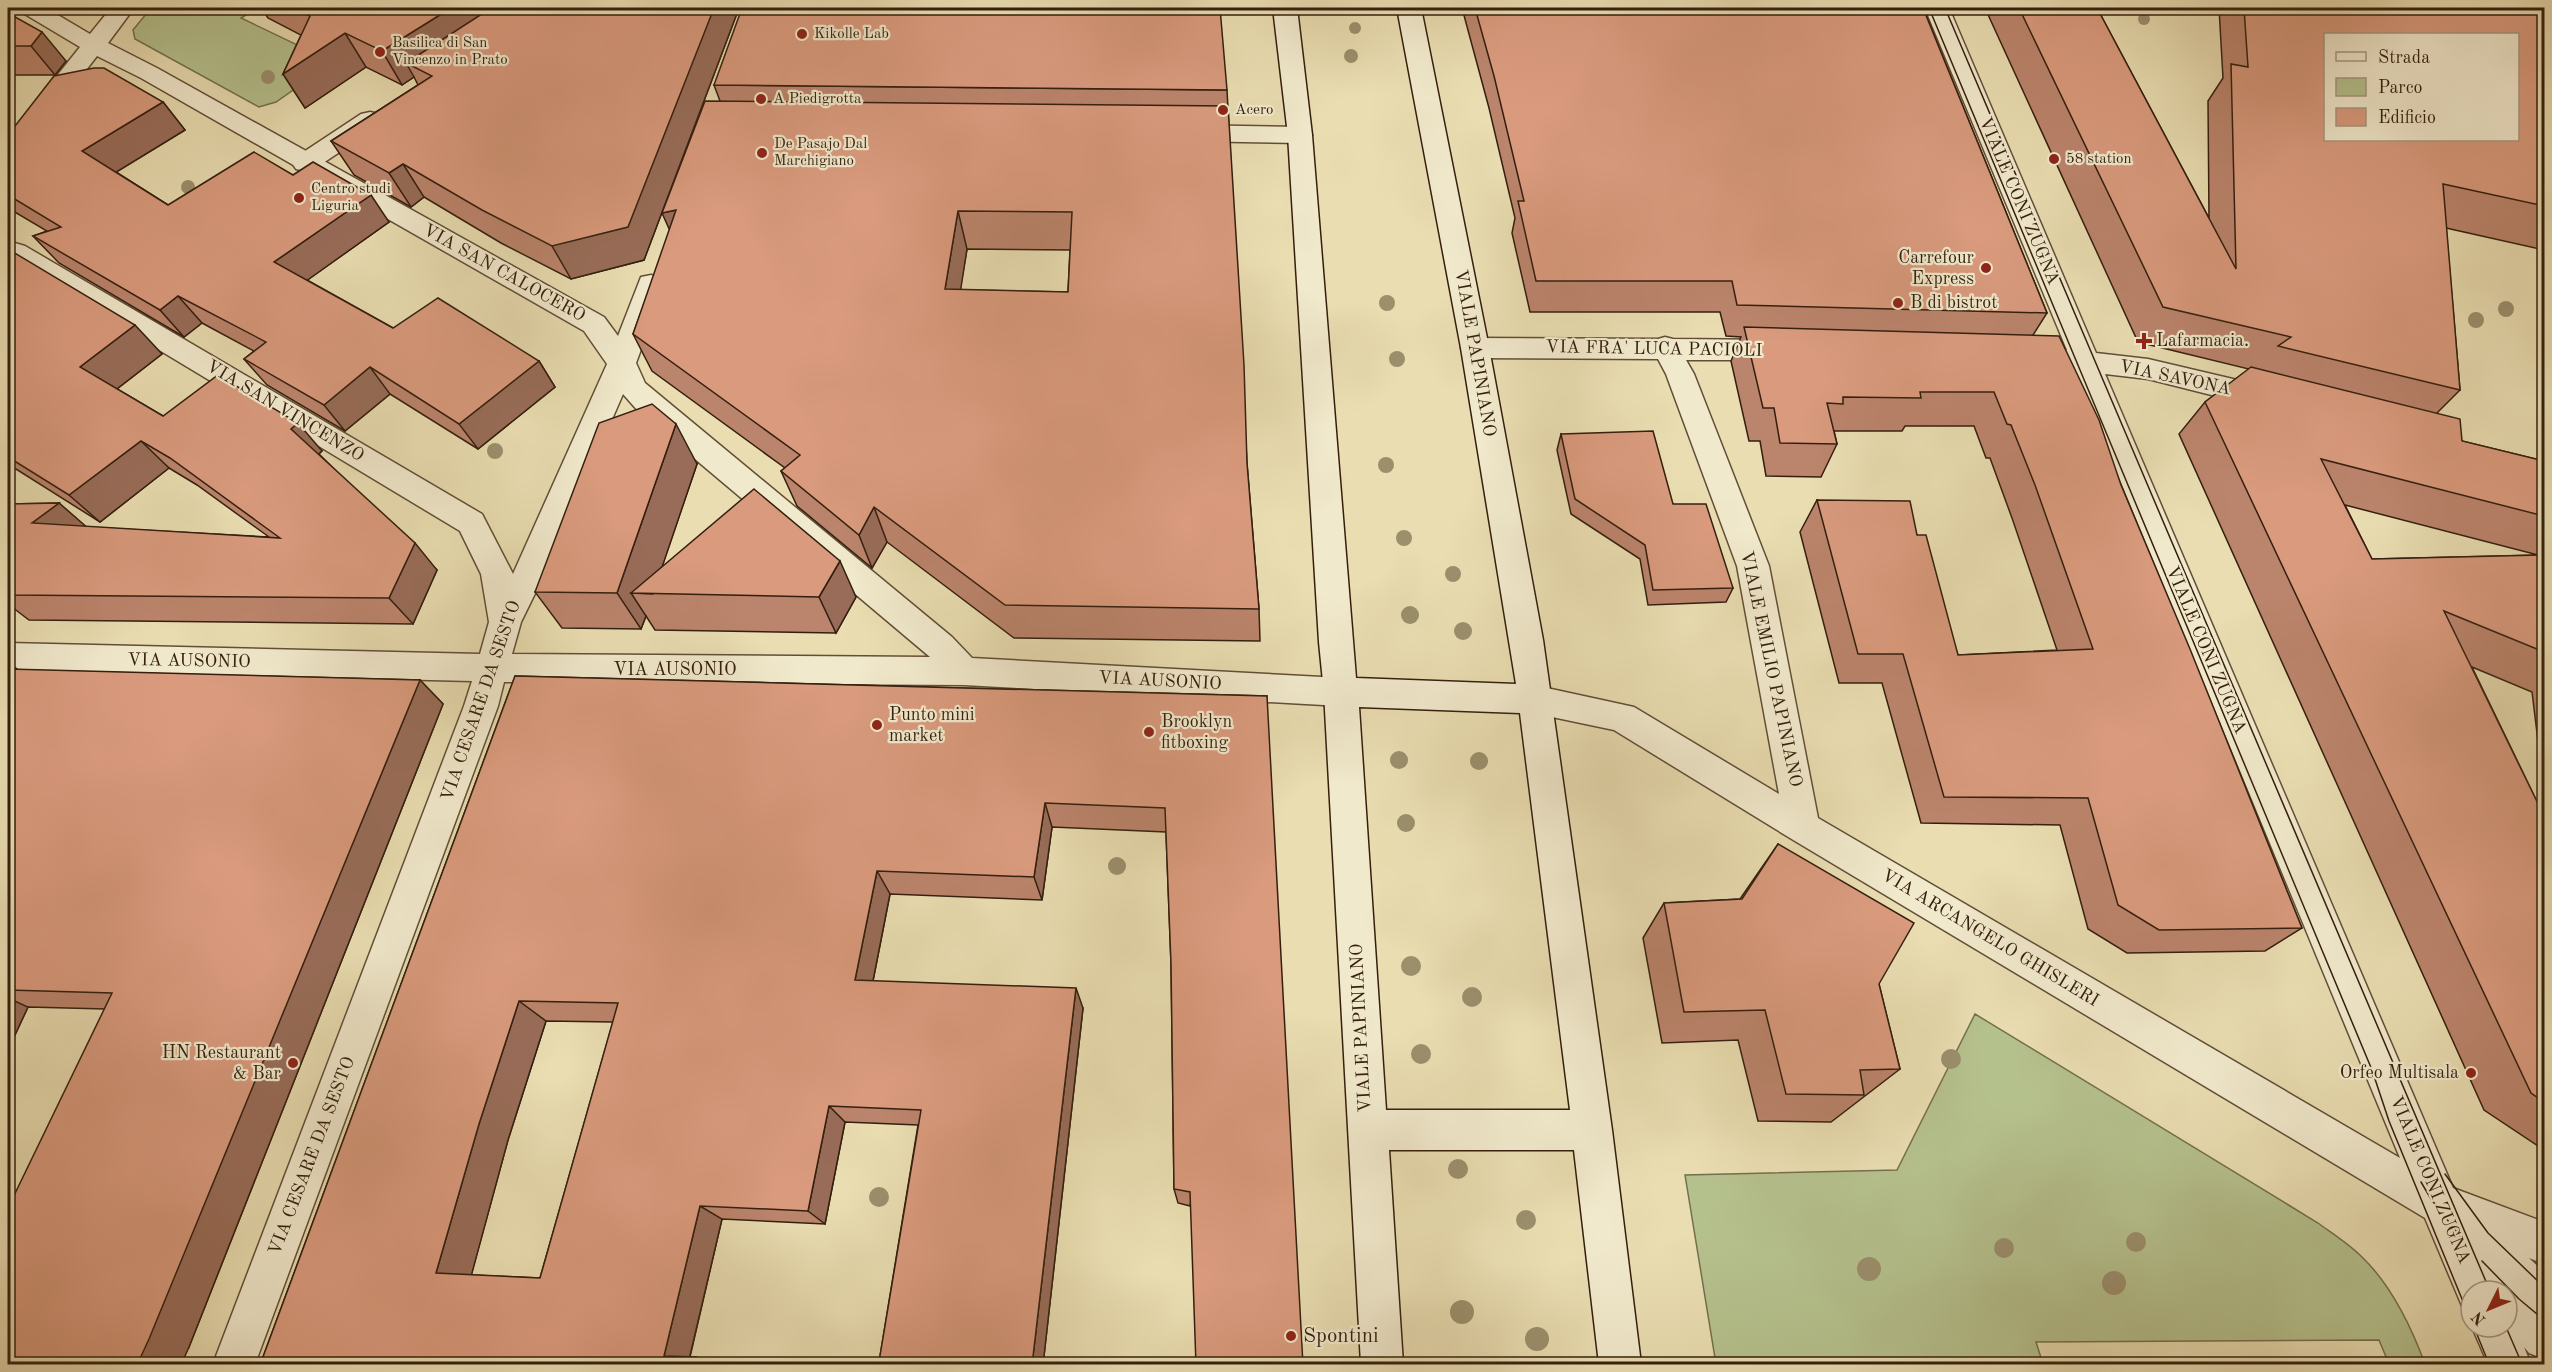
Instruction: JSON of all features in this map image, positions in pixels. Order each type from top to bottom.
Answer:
[{"type":"street","name":"VIA SAN CALOCERO","points":[[31,8],[65,30],[95,44],[594,324],[622,363],[634,389],[648,403],[941,647],[964,671]]},
{"type":"street","points":[[8,153],[123,8]]},
{"type":"street","name":"VIALE PAPINIANO","points":[[1285,8],[1300,135],[1335,642],[1341,692],[1382,1365]]},
{"type":"street","name":"VIALE PAPINIANO","points":[[1409,8],[1475,348],[1527,640],[1533,699],[1592,1130],[1620,1365]]},
{"type":"street","name":"VIALE CONI ZUGNA","points":[[1937,8],[2472,1279]]},
{"type":"street","points":[[305,163],[384,110]]},
{"type":"street","points":[[1157,133],[1300,135]]},
{"type":"street","name":"VIA SAN VINCENZO","points":[[8,250],[16,252],[471,523],[497,574],[505,622]]},
{"type":"street","name":"VIA CESARE DA SESTO","points":[[234,1365],[481,706],[505,622],[531,569],[622,363],[660,262]]},
{"type":"street","name":"VIA FRA' LUCA PACIOLI","points":[[1475,348],[1665,347],[1808,351]]},
{"type":"street","name":"VIALE EMILIO PAPINIANO","points":[[1665,347],[1680,374],[1753,566],[1802,827]]},
{"type":"street","points":[[2044,358],[2085,362]]},
{"type":"street","name":"VIA SAVONA","points":[[2085,362],[2148,369],[2295,405]]},
{"type":"street","name":"VIA AUSONIO","points":[[8,656],[562,669],[964,671],[1341,692]]},
{"type":"street","points":[[1341,692],[1533,699]]},
{"type":"street","name":"VIA ARCANGELO GHISLERI","points":[[1533,699],[1622,717],[1802,827],[2438,1203]]},
{"type":"street","points":[[1368,1130],[1592,1130]]},
{"type":"street","points":[[2438,1203],[2526,1234],[2544,1244]]},
{"type":"street","points":[[2438,1203],[2544,1299]]},
{"type":"street","points":[[2438,1203],[2544,1338]]},
{"type":"street","points":[[2498,1339],[2510,1365]]},
{"type":"green space","points":[[151,8],[258,8],[241,18],[333,62],[276,102],[259,107],[135,39],[133,30]]},
{"type":"green space","points":[[1975,1014],[2318,1223],[2346,1243],[2373,1268],[2383,1281],[2407,1321],[2425,1364],[2389,1364],[2379,1340],[2036,1342],[2043,1364],[1716,1364],[1685,1175],[1897,1170]]},
{"type":"building","points":[[293,8],[451,8],[382,51],[345,33],[283,74],[310,16]]},
{"type":"building","points":[[491,8],[714,8],[628,227],[552,246],[482,210],[403,164],[389,173],[331,141],[432,76],[406,63]]},
{"type":"building","points":[[742,8],[1220,8],[1227,90],[714,85]]},
{"type":"building","points":[[1475,8],[1923,8],[2047,313],[1737,305],[1732,281],[1536,281],[1518,201],[1524,201]]},
{"type":"building","points":[[2019,8],[2097,8],[2236,269],[2231,64],[2248,67],[2244,8],[2544,8],[2544,206],[2443,184],[2460,390],[2278,346],[2291,337],[2163,307]]},
{"type":"building","points":[[8,13],[42,32],[31,46],[8,46]]},
{"type":"building","points":[[104,68],[163,102],[82,151],[168,205],[254,152],[293,175],[313,162],[371,195],[274,262],[393,328],[438,298],[539,361],[459,424],[370,367],[324,405],[244,359],[266,342],[178,296],[160,310],[33,236],[61,227],[8,195],[8,135],[54,76]]},
{"type":"building","points":[[705,101],[1228,106],[1244,365],[1247,463],[1259,609],[1005,605],[874,507],[859,535],[781,471],[800,455],[633,334],[676,210],[662,213]],"holes":[[[958,211],[1072,212],[1068,292],[945,289]]]},
{"type":"building","points":[[8,249],[135,325],[80,367],[163,416],[218,375],[298,423],[291,429],[415,543],[389,598],[8,595],[8,504],[59,503],[32,523],[280,538],[170,458],[141,441],[69,495],[8,457]]},
{"type":"building","points":[[1744,327],[2059,336],[2099,420],[2121,485],[2190,649],[2302,928],[2159,930],[2118,905],[2088,798],[1944,797],[1903,654],[1858,654],[1817,500],[1910,501],[1917,535],[1926,535],[1958,655],[2093,649],[2035,485],[2011,425],[2007,424],[1994,392],[1920,392],[1921,398],[1843,397],[1843,404],[1827,403],[1837,444],[1780,443],[1774,408],[1763,408]]},
{"type":"building","points":[[2251,367],[2460,419],[2462,441],[2544,461],[2544,516],[2321,459],[2372,559],[2544,555],[2544,652],[2444,611],[2544,816],[2544,1102],[2531,1093],[2205,402]]},
{"type":"building","points":[[652,404],[676,424],[617,593],[535,592],[599,423]]},
{"type":"building","points":[[1653,431],[1673,504],[1706,504],[1733,588],[1653,590],[1645,545],[1575,499],[1561,434]]},
{"type":"building","points":[[754,489],[840,561],[819,597],[631,593]]},
{"type":"building","points":[[8,669],[420,680],[137,1365],[8,1365],[8,1208],[112,993],[8,990]]},
{"type":"building","points":[[515,676],[1267,696],[1303,1365],[1196,1365],[1190,1192],[1174,1189],[1171,964],[1165,808],[1045,803],[1034,877],[877,871],[855,980],[1076,988],[1032,1365],[923,1365],[879,1362],[921,1110],[829,1106],[808,1211],[700,1206],[664,1356],[696,1357],[695,1365],[260,1365]],"holes":[[[519,1001],[618,1003],[540,1278],[436,1273],[479,1124]]]},
{"type":"building","points":[[1778,844],[1914,923],[1879,984],[1900,1069],[1860,1070],[1864,1095],[1786,1094],[1765,1010],[1684,1012],[1664,903],[1742,899]]},
{"type":"tram line","points":[[1929,8],[2372,1070],[2389,1121],[2459,1292]]},
{"type":"tram line","points":[[1945,8],[2485,1279]]},
{"type":"tram line","points":[[2445,1174],[2488,1233],[2544,1287]]},
{"type":"tram line","points":[[2421,1182],[2431,1199],[2464,1241]]},
{"type":"tram line","points":[[2482,1261],[2519,1299],[2544,1320]]},
{"type":"tram line","points":[[2479,1339],[2489,1364]]},
{"type":"tram line","points":[[2511,1339],[2522,1364]]},
{"type":"place","name":"Kikolle Lab","points":[[802,34]]},
{"type":"place","name":"Basilica di San Vincenzo in Prato","points":[[380,52]]},
{"type":"place","name":"A Piedigrotta","points":[[761,99]]},
{"type":"place","name":"Acero","points":[[1223,110]]},
{"type":"place","name":"De Pasajo Dal Marchigiano","points":[[762,153]]},
{"type":"place","name":"58 station","points":[[2054,159]]},
{"type":"place","name":"Centro studi Liguria","points":[[299,198]]},
{"type":"place","name":"Carrefour Express","points":[[1986,268]]},
{"type":"place","name":"B di bistrot","points":[[1898,303]]},
{"type":"place","name":"Lafarmacia.","points":[[2144,341]]},
{"type":"place","name":"Punto mini market","points":[[877,725]]},
{"type":"place","name":"Brooklyn fitboxing","points":[[1149,732]]},
{"type":"place","name":"HN Restaurant & Bar","points":[[293,1063]]},
{"type":"place","name":"Orfeo Multisala","points":[[2471,1073]]},
{"type":"place","name":"Spontini","points":[[1291,1336]]}]
